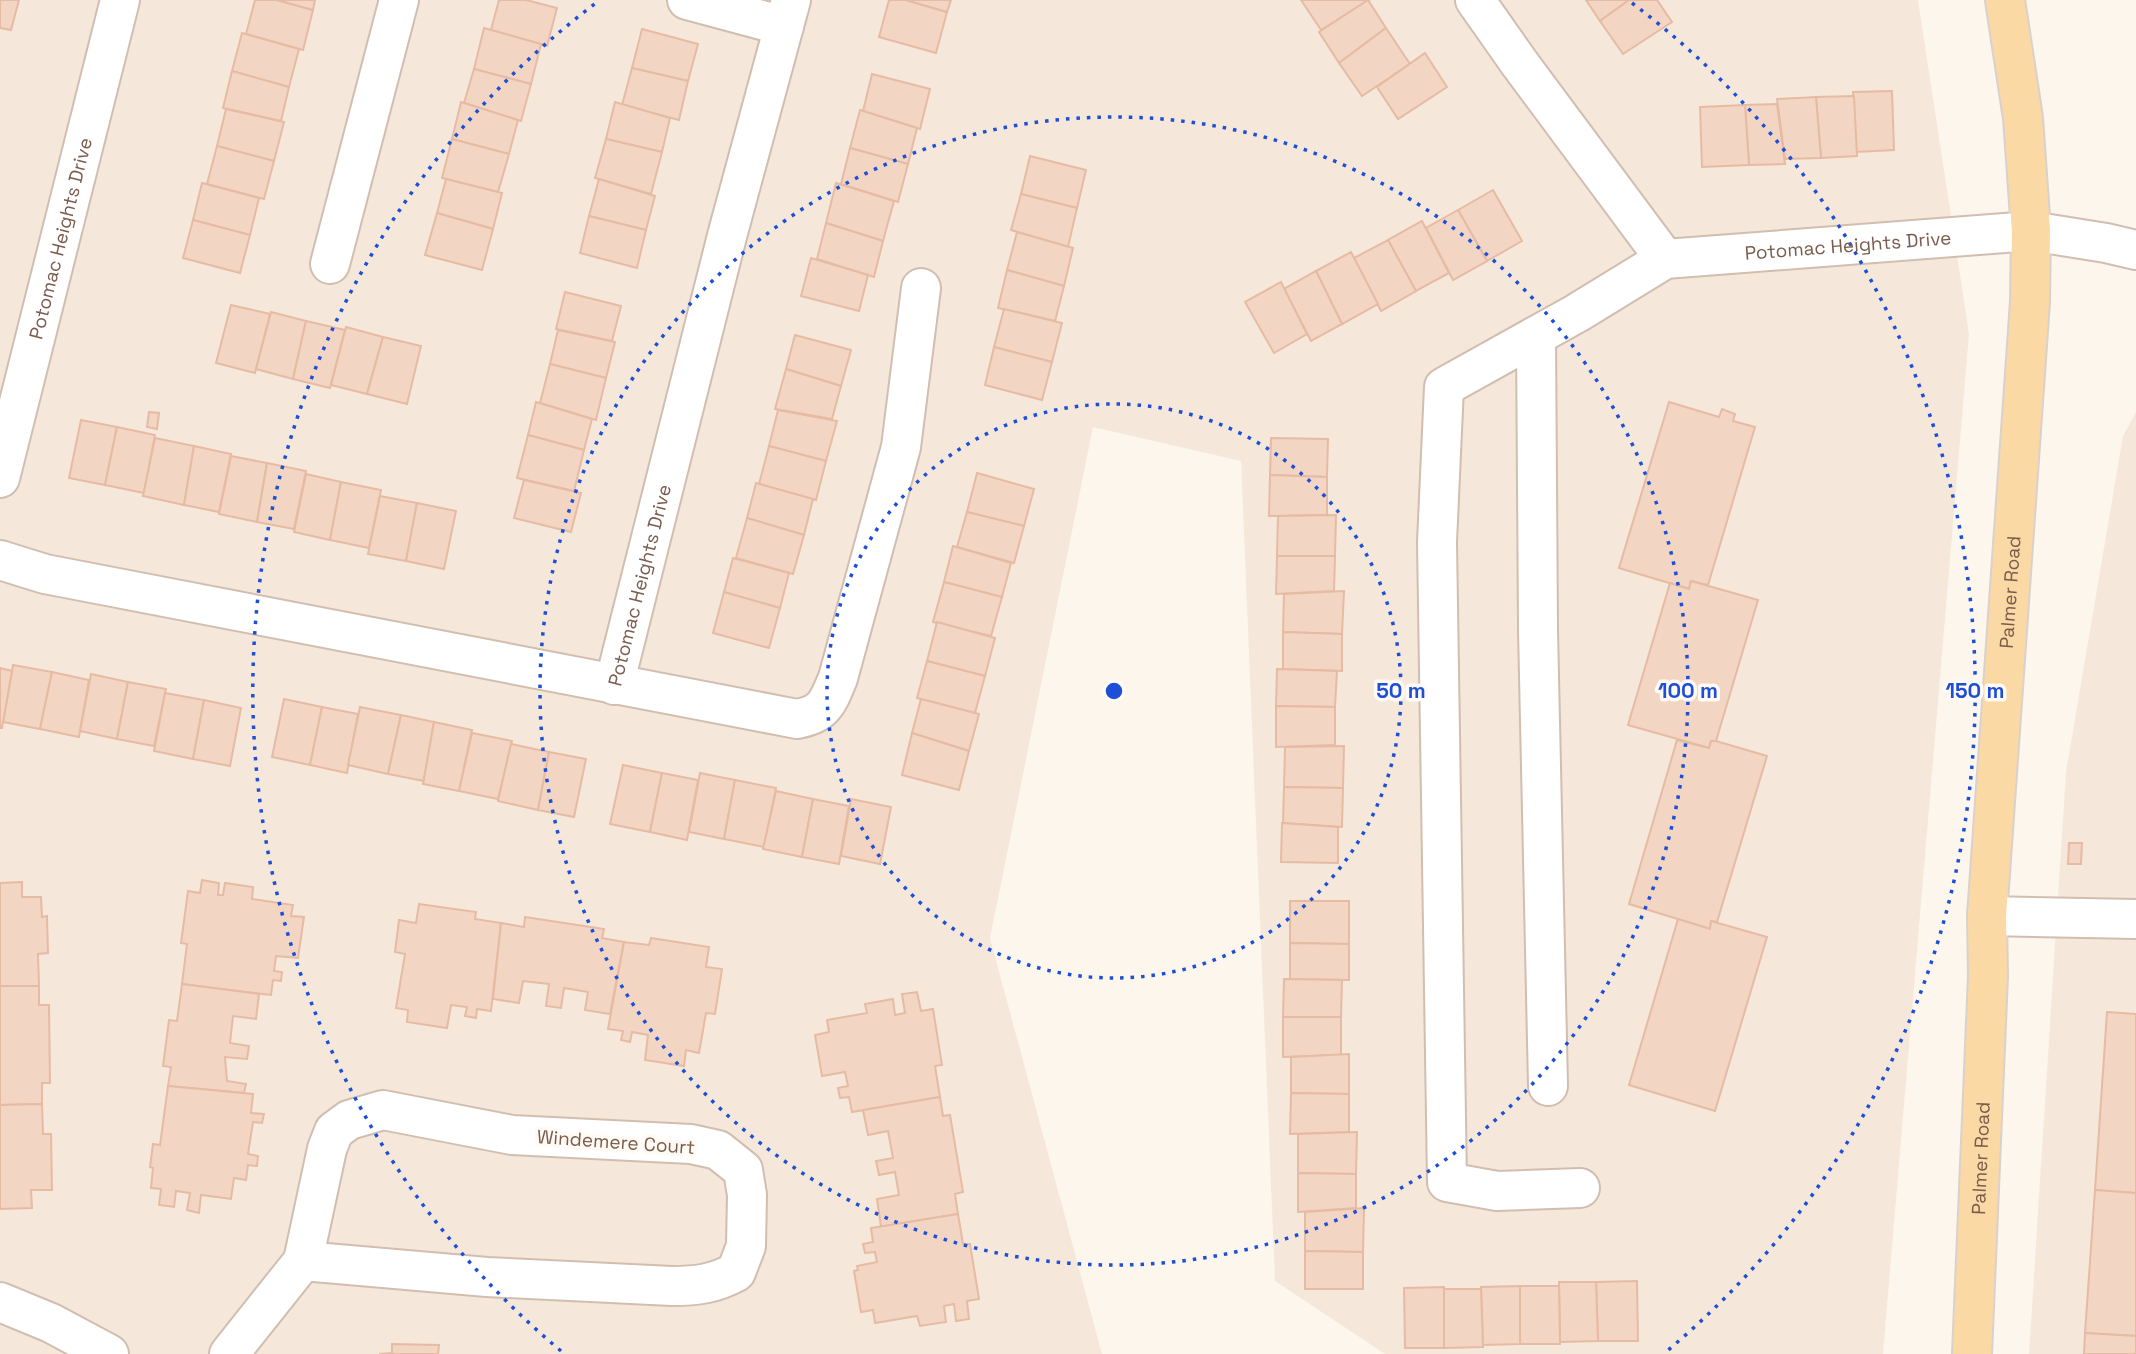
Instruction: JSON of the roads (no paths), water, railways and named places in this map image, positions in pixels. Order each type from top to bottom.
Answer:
[{"type":"main road","name":"Palmer Road","points":[[1972,1354],[1989,976],[1987,916],[2029,316],[2031,231],[2023,118],[2005,0]]},
{"type":"street","name":"Potomac Heights Drive","points":[[0,478],[120,0]]},
{"type":"street","points":[[330,264],[398,0]]},
{"type":"street","points":[[687,0],[787,13]]},
{"type":"street","points":[[1475,0],[1665,259]]},
{"type":"street","name":"Potomac Heights Drive","points":[[0,560],[45,574],[614,685],[727,236],[787,13]]},
{"type":"street","name":"Potomac Heights Drive","points":[[1580,1188],[1497,1191],[1447,1182],[1437,542],[1444,387],[1665,259],[2031,231],[2136,250]]},
{"type":"street","points":[[614,685],[797,719],[811,716],[825,707],[838,678],[901,447],[920,288]]},
{"type":"street","points":[[1536,336],[1538,631],[1548,1086]]},
{"type":"street","points":[[1987,916],[2136,919]]},
{"type":"street","name":"Windemere Court","points":[[229,1354],[303,1261],[327,1149],[334,1131],[349,1120],[383,1110],[512,1135],[691,1144],[718,1150],[744,1170],[747,1195],[746,1246],[736,1272],[699,1286],[486,1278],[303,1261]]},
{"type":"street","points":[[0,1302],[51,1323],[109,1354]]}]
